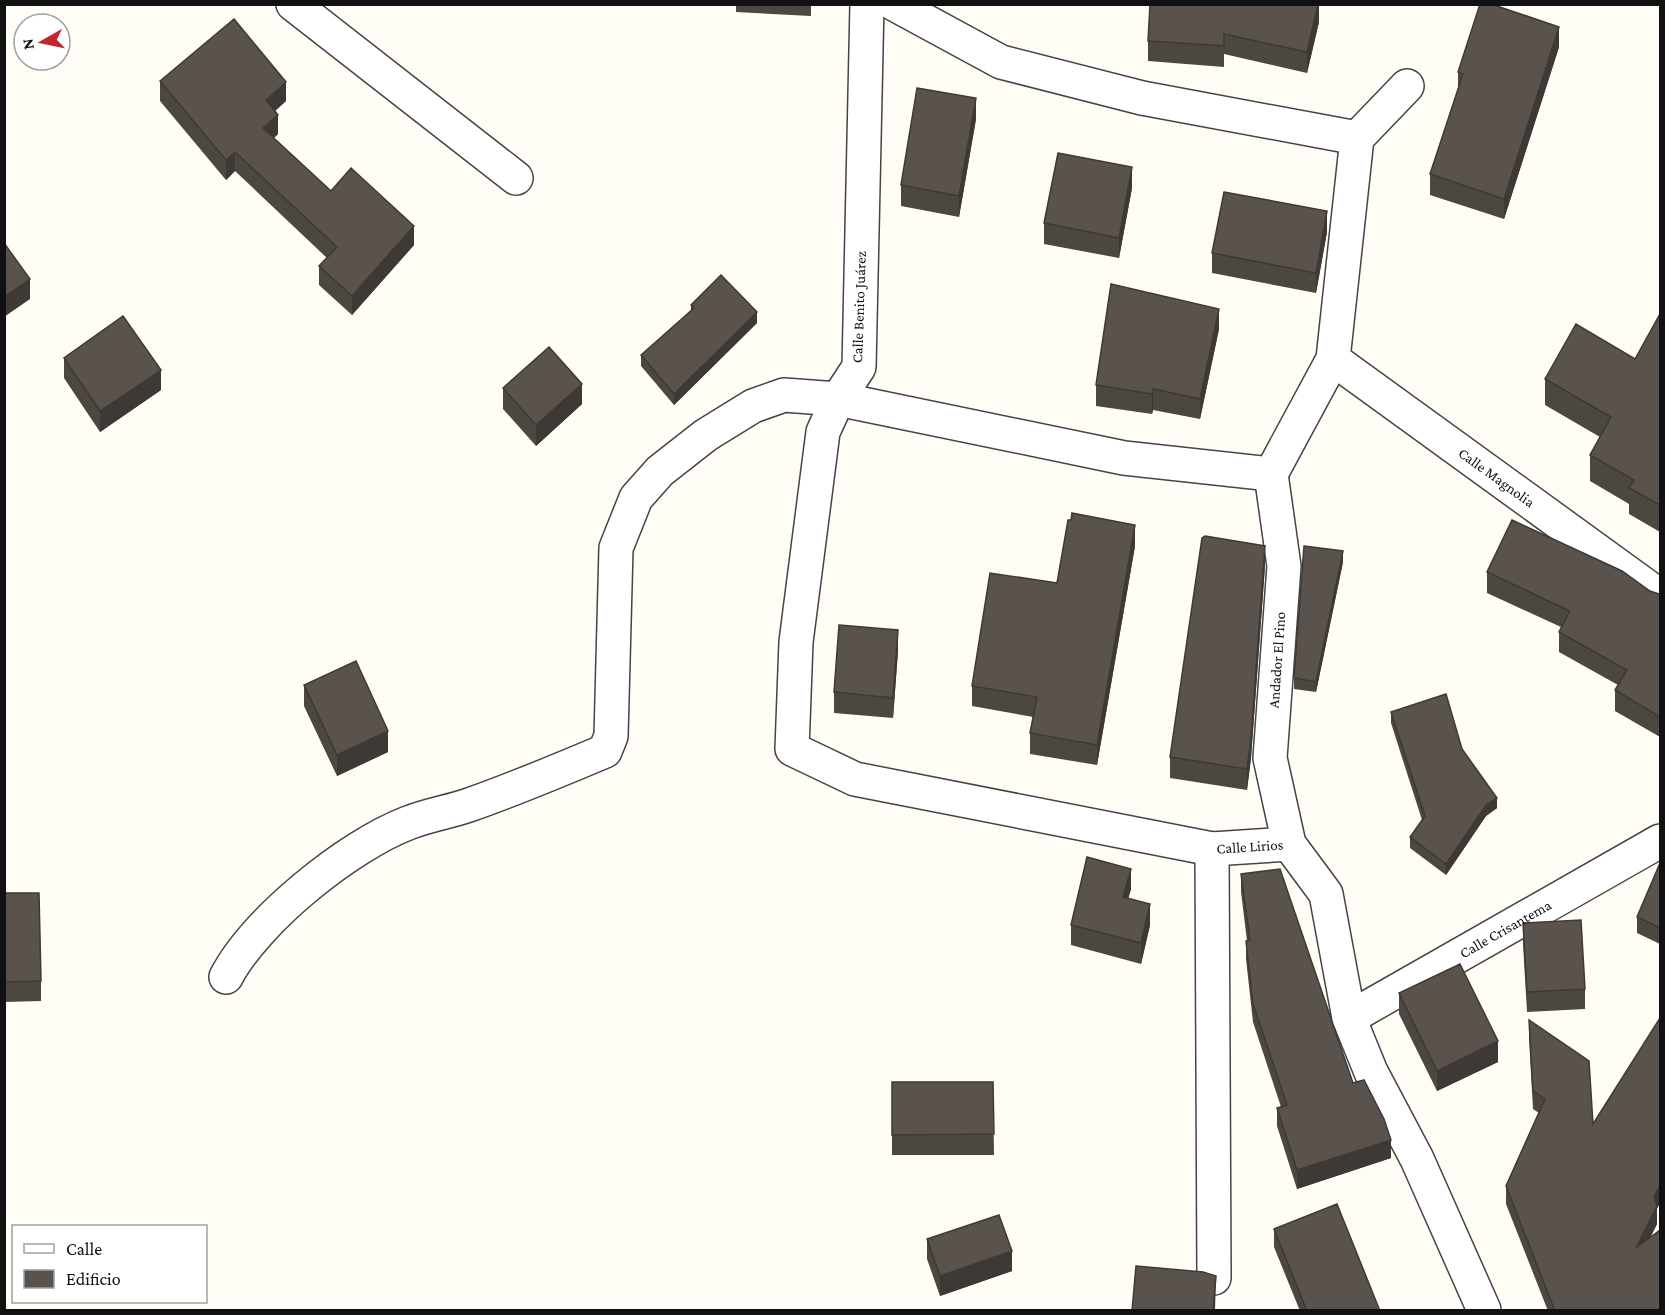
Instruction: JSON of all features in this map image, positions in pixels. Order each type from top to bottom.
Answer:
[{"type":"street","points":[[293,4],[516,178]]},
{"type":"street","name":"Calle Benito Juárez","points":[[792,707],[796,642],[823,432],[838,399],[859,367],[867,4]]},
{"type":"street","points":[[894,4],[1001,62],[1142,98],[1357,138]]},
{"type":"street","points":[[226,977],[234,961],[281,909],[358,847],[408,823],[467,805],[604,751],[611,736],[616,548],[636,498],[660,471],[706,435],[753,406],[784,395],[838,399],[1124,458],[1271,474],[1333,359],[1357,138],[1407,86]]},
{"type":"street","name":"Calle Magnolia","points":[[1333,359],[1660,596]]},
{"type":"street","name":"Andador El Pino","points":[[1271,474],[1284,566],[1270,758],[1289,843]]},
{"type":"street","name":"Calle Lirios","points":[[792,707],[792,749],[855,779],[1212,849],[1289,843],[1326,894],[1349,1018],[1371,1072],[1417,1159],[1484,1311]]},
{"type":"street","name":"Calle Crisantema","points":[[1349,1018],[1660,840]]},
{"type":"street","points":[[1212,849],[1214,1278]]},
{"type":"building","points":[[1150,4],[1318,4],[1307,52],[1224,34],[1224,46],[1148,41]]},
{"type":"building","points":[[1480,4],[1491,4],[1559,27],[1504,199],[1430,174],[1463,74],[1458,72]]},
{"type":"building","points":[[234,19],[286,82],[266,100],[278,115],[263,128],[331,191],[351,168],[414,226],[352,296],[319,266],[337,247],[235,152],[226,160],[160,81]]},
{"type":"building","points":[[917,88],[976,98],[959,196],[901,185]]},
{"type":"building","points":[[1058,153],[1132,167],[1119,238],[1044,223]]},
{"type":"building","points":[[1224,192],[1327,211],[1316,273],[1212,253]]},
{"type":"building","points":[[4,243],[30,279],[4,297]]},
{"type":"building","points":[[721,275],[757,312],[674,394],[641,355],[694,308],[691,305]]},
{"type":"building","points":[[1111,284],[1219,309],[1200,399],[1153,389],[1152,394],[1096,385]]},
{"type":"building","points":[[1660,314],[1660,505],[1629,488],[1634,480],[1590,455],[1611,417],[1545,379],[1576,324],[1635,359]]},
{"type":"building","points":[[123,316],[161,370],[100,411],[64,358]]},
{"type":"building","points":[[549,347],[582,384],[536,425],[503,388]]},
{"type":"building","points":[[1072,513],[1135,525],[1097,745],[1030,733],[1037,697],[972,686],[990,573],[1057,583],[1068,520],[1071,520]]},
{"type":"building","points":[[1512,520],[1622,571],[1650,591],[1660,594],[1660,717],[1615,690],[1627,670],[1559,632],[1570,611],[1487,572]]},
{"type":"building","points":[[1205,536],[1265,546],[1247,769],[1170,757],[1202,538]]},
{"type":"building","points":[[1304,546],[1343,551],[1316,682],[1294,678]]},
{"type":"building","points":[[839,625],[898,630],[893,698],[834,692]]},
{"type":"building","points":[[356,661],[388,731],[337,755],[304,685]]},
{"type":"building","points":[[1446,694],[1462,749],[1497,798],[1486,805],[1446,864],[1410,837],[1425,816],[1391,712]]},
{"type":"building","points":[[1087,857],[1131,869],[1123,897],[1150,904],[1141,943],[1071,925]]},
{"type":"building","points":[[1660,863],[1660,928],[1637,917]]},
{"type":"building","points":[[1280,869],[1353,1083],[1364,1080],[1384,1119],[1391,1140],[1297,1170],[1277,1108],[1287,1105],[1253,1004],[1246,941],[1250,940],[1241,874]]},
{"type":"building","points":[[4,893],[39,893],[41,981],[4,982]]},
{"type":"building","points":[[1581,920],[1585,989],[1527,992],[1523,923]]},
{"type":"building","points":[[1460,964],[1498,1041],[1437,1071],[1399,993]]},
{"type":"building","points":[[1660,1018],[1660,1186],[1654,1196],[1657,1206],[1636,1248],[1660,1230],[1660,1311],[1555,1311],[1506,1186],[1545,1099],[1533,1091],[1529,1020],[1589,1061],[1593,1124]]},
{"type":"building","points":[[892,1082],[993,1082],[994,1134],[892,1135]]},
{"type":"building","points":[[1337,1204],[1380,1311],[1307,1311],[1274,1229]]},
{"type":"building","points":[[999,1215],[1012,1251],[940,1276],[927,1239]]},
{"type":"building","points":[[1136,1266],[1203,1272],[1216,1276],[1213,1311],[1132,1311]]}]
